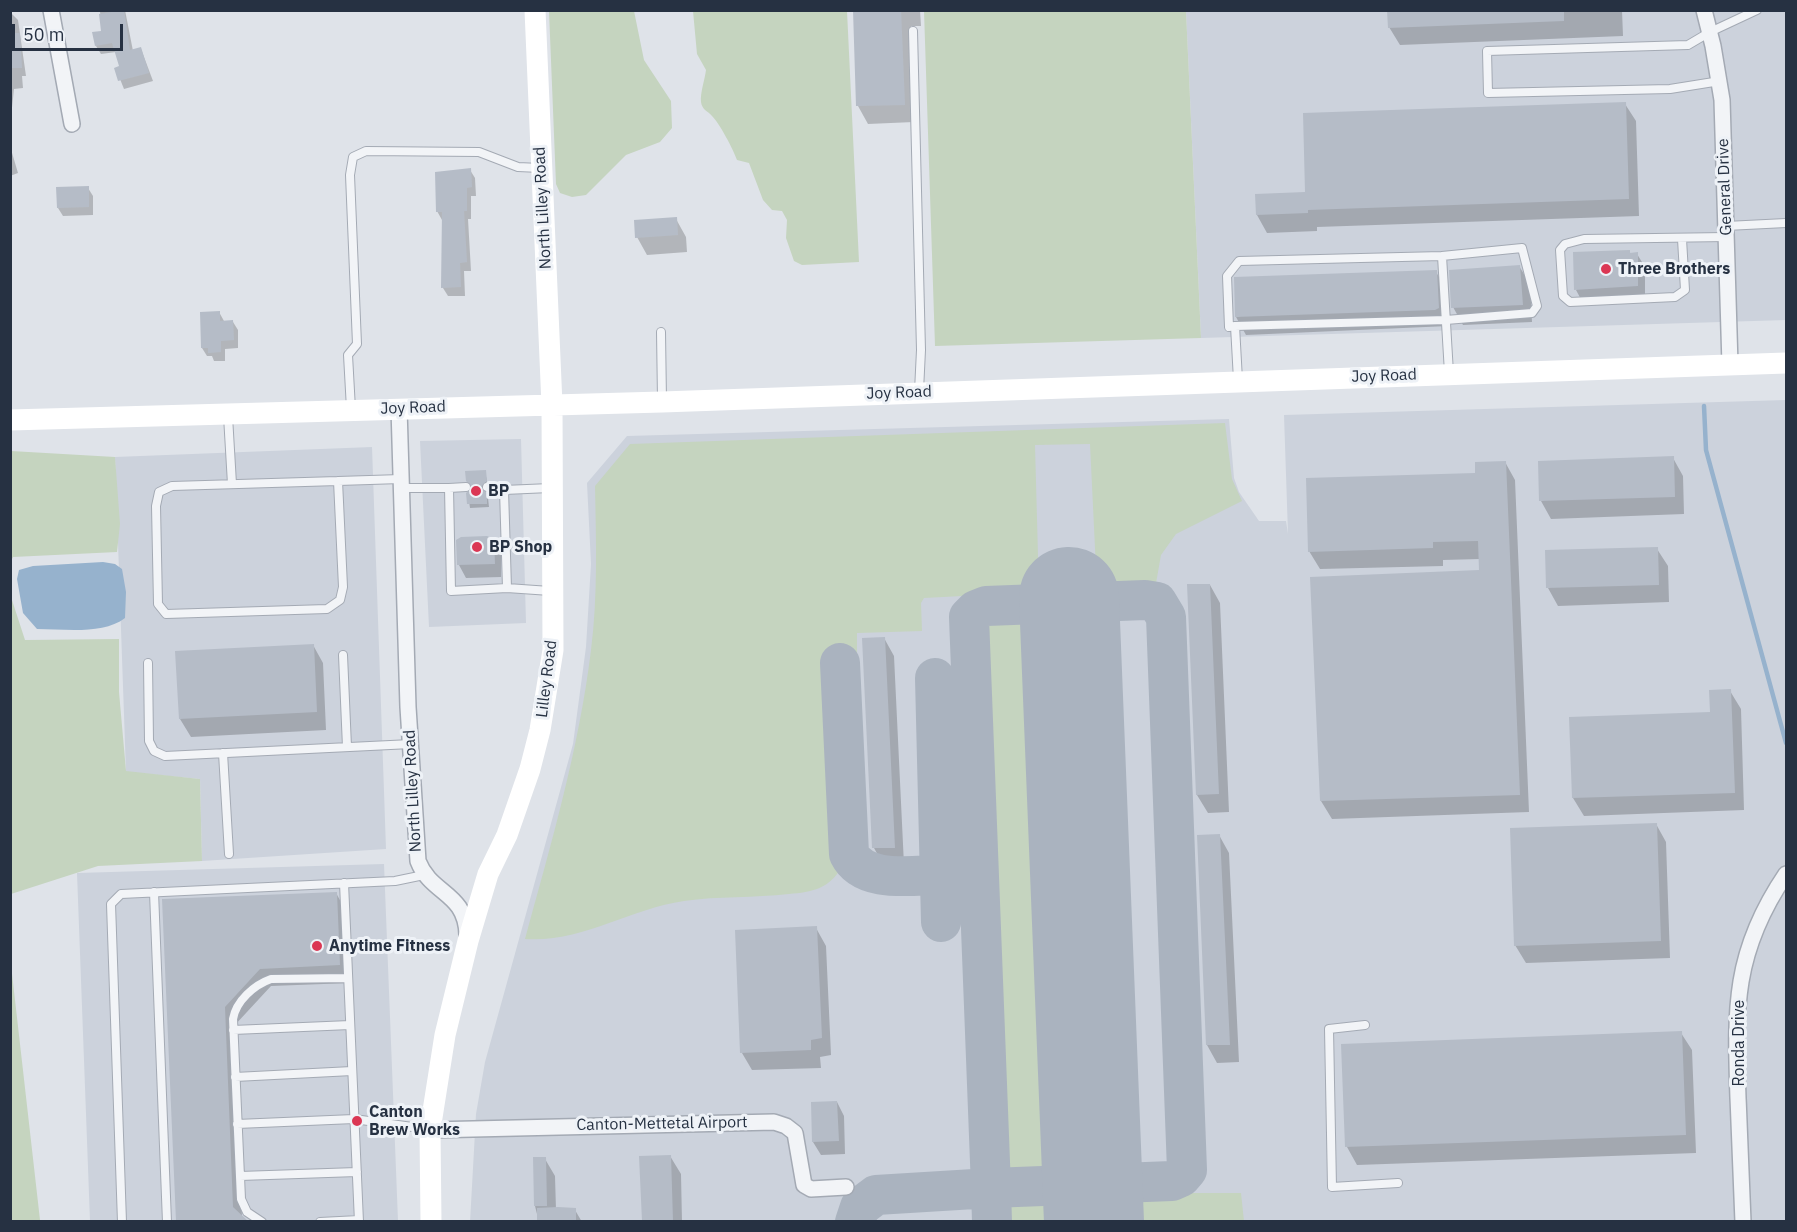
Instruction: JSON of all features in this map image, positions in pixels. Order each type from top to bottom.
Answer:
[{"type":"street","points":[[51,10],[72,123]]},
{"type":"street","name":"North Lilley Road","points":[[535,10],[552,405]]},
{"type":"street","name":"General Drive","points":[[1704,10],[1720,81],[1730,365]]},
{"type":"street","name":"Joy Road","points":[[10,420],[662,402],[1786,363]]},
{"type":"street","name":"Lilley Road","points":[[468,941],[488,874],[507,835],[530,769],[540,730],[554,650],[552,405]]},
{"type":"street","name":"North Lilley Road","points":[[399,408],[411,744],[418,861],[424,875],[448,893],[460,906],[467,923],[468,941],[445,1035],[430,1130],[431,1221]]},
{"type":"street","name":"Ronda Drive","points":[[1743,1221],[1736,1019],[1740,984],[1748,951],[1760,918],[1786,874]]},
{"type":"street","name":"Canton-Mettetal Airport","points":[[430,1130],[774,1122],[786,1126],[795,1133],[804,1185],[811,1190],[846,1187]]},
{"type":"lane","points":[[1720,81],[1670,89],[1488,93],[1487,51],[1662,48],[1688,45],[1757,10]]},
{"type":"lane","points":[[913,31],[921,350],[919,393]]},
{"type":"lane","points":[[351,410],[348,355],[357,344],[350,175],[353,157],[366,151],[479,152],[518,167],[541,168]]},
{"type":"lane","points":[[1682,239],[1684,290],[1675,297],[1570,302],[1563,296],[1560,250],[1565,244],[1584,239],[1682,239],[1786,224]]},
{"type":"lane","points":[[1522,248],[1537,306],[1532,314],[1446,320],[1229,327],[1227,276],[1239,261],[1442,256],[1522,248]]},
{"type":"lane","points":[[1442,256],[1449,374]]},
{"type":"lane","points":[[1235,326],[1238,382]]},
{"type":"lane","points":[[662,332],[662,402]]},
{"type":"lane","points":[[228,415],[232,484]]},
{"type":"lane","points":[[338,481],[344,587],[340,600],[327,609],[166,614],[159,604],[156,506],[159,492],[172,486],[338,481],[466,487]]},
{"type":"lane","points":[[487,487],[504,490],[551,488]]},
{"type":"lane","points":[[449,488],[451,591],[507,588],[554,591]]},
{"type":"lane","points":[[504,490],[507,588]]},
{"type":"lane","points":[[343,655],[347,747]]},
{"type":"lane","points":[[148,663],[150,741],[154,751],[165,756],[411,744]]},
{"type":"lane","points":[[223,753],[229,854]]},
{"type":"lane","points":[[122,1221],[111,904],[121,894],[395,881],[424,875]]},
{"type":"lane","points":[[320,1221],[359,1221],[344,883]]},
{"type":"lane","points":[[154,892],[167,1221]]},
{"type":"lane","points":[[262,1221],[247,1212],[241,1199],[233,1030],[235,1010],[261,983],[271,979],[348,978]]},
{"type":"lane","points":[[1365,1024],[1329,1029],[1332,1187],[1398,1183]]},
{"type":"lane","points":[[233,1030],[350,1025]]},
{"type":"lane","points":[[235,1077],[352,1071]]},
{"type":"lane","points":[[237,1124],[354,1119],[430,1130]]},
{"type":"lane","points":[[240,1176],[357,1172]]},
{"type":"shaded area","points":[[1186,11],[1786,11],[1786,320],[1201,338]]},
{"type":"shaded area","points":[[1786,400],[1786,1221],[470,1222],[476,1114],[485,1062],[573,744],[586,647],[591,564],[587,483],[627,436],[1229,419],[1234,478],[1239,492],[1259,521],[1286,521],[1288,534],[1284,415]]},
{"type":"shaded area","points":[[521,439],[526,623],[429,627],[420,441]]},
{"type":"shaded area","points":[[372,447],[386,849],[202,861],[200,779],[126,772],[115,457]]},
{"type":"shaded area","points":[[384,864],[398,1221],[90,1221],[77,873]]},
{"type":"green space","points":[[549,11],[634,11],[644,60],[671,101],[672,128],[660,142],[626,155],[586,195],[572,197],[560,193],[556,184]]},
{"type":"green space","points":[[693,11],[847,11],[859,262],[802,265],[794,261],[786,238],[787,220],[782,211],[772,210],[763,200],[749,163],[737,160],[719,125],[702,105],[701,94],[706,70],[697,54]]},
{"type":"green space","points":[[924,11],[1186,11],[1201,338],[935,346]]},
{"type":"green space","points":[[1225,423],[1232,479],[1242,501],[1176,534],[1161,555],[1155,589],[1097,590],[1090,444],[1035,445],[1039,592],[924,598],[921,603],[922,631],[857,633],[857,656],[830,657],[837,857],[842,866],[832,880],[820,888],[797,893],[684,901],[664,905],[566,936],[525,939],[563,796],[586,687],[595,609],[595,486],[630,444]]},
{"type":"green space","points":[[11,451],[115,457],[120,524],[117,552],[13,557],[11,561]]},
{"type":"green space","points":[[11,597],[25,640],[119,639],[119,692],[126,771],[200,779],[202,861],[98,866],[11,894]]},
{"type":"green space","points":[[1011,618],[1032,620],[1041,633],[1061,1153],[1059,1167],[1040,1172],[1007,1170],[998,1129],[980,648],[987,625]]},
{"type":"green space","points":[[10,956],[40,1220],[40,1221],[11,1221]]},
{"type":"green space","points":[[1141,1193],[1241,1193],[1244,1221],[1121,1221],[1120,1199]]},
{"type":"green space","points":[[1042,1197],[1064,1199],[1066,1221],[1005,1221],[1008,1203]]},
{"type":"water","points":[[103,562],[115,564],[122,569],[126,592],[125,618],[106,627],[95,629],[37,629],[23,613],[17,579],[19,570],[33,566]]},
{"type":"building","points":[[124,10],[130,50],[141,47],[149,73],[118,81],[114,68],[119,66],[112,43],[95,46],[92,32],[101,31],[99,14]]},
{"type":"building","points":[[853,10],[901,10],[905,105],[856,106]]},
{"type":"building","points":[[1387,10],[1564,10],[1564,21],[1388,28]]},
{"type":"building","points":[[10,33],[20,33],[22,68],[10,68]]},
{"type":"building","points":[[1626,102],[1629,199],[1308,210],[1308,213],[1256,215],[1255,194],[1305,192],[1303,113]]},
{"type":"building","points":[[471,168],[472,187],[467,188],[467,211],[464,211],[467,262],[460,263],[461,287],[441,288],[442,212],[436,212],[435,172]]},
{"type":"building","points":[[89,186],[89,207],[57,208],[56,187]]},
{"type":"building","points":[[677,217],[678,235],[635,238],[634,220]]},
{"type":"building","name":"Three Brothers","points":[[1630,250],[1630,253],[1638,252],[1638,286],[1574,290],[1573,252]]},
{"type":"building","points":[[1520,265],[1523,305],[1451,308],[1449,270]]},
{"type":"building","points":[[1437,270],[1439,308],[1435,310],[1235,317],[1234,277]]},
{"type":"building","points":[[220,311],[220,321],[233,320],[234,340],[221,341],[221,352],[208,353],[208,348],[201,348],[200,312]]},
{"type":"building","points":[[1674,456],[1675,497],[1539,501],[1538,461]]},
{"type":"building","points":[[1506,461],[1520,795],[1320,801],[1310,577],[1479,570],[1478,541],[1433,542],[1433,548],[1308,552],[1306,478],[1475,473],[1475,462]]},
{"type":"building","points":[[486,470],[487,481],[481,487],[487,493],[487,504],[467,504],[466,493],[472,487],[466,481],[465,471]]},
{"type":"building","points":[[487,536],[494,539],[495,564],[457,565],[456,540],[461,537]]},
{"type":"building","points":[[1658,547],[1659,585],[1546,588],[1545,550]]},
{"type":"building","points":[[1187,584],[1210,584],[1219,794],[1196,795]]},
{"type":"building","points":[[885,637],[895,848],[872,848],[862,638]]},
{"type":"building","points":[[314,644],[317,712],[179,719],[175,651]]},
{"type":"building","points":[[1731,689],[1735,793],[1572,798],[1569,717],[1710,712],[1709,690]]},
{"type":"building","points":[[1657,823],[1661,941],[1514,946],[1510,828]]},
{"type":"building","points":[[1220,834],[1230,1045],[1206,1045],[1197,835]]},
{"type":"building","points":[[337,892],[340,965],[260,969],[225,1007],[233,1207],[248,1221],[176,1221],[162,899]]},
{"type":"building","points":[[817,926],[822,1038],[811,1040],[811,1050],[740,1053],[735,930]]},
{"type":"building","points":[[1682,1031],[1686,1135],[1345,1147],[1341,1044]]},
{"type":"building","points":[[837,1101],[839,1141],[812,1142],[811,1102]]},
{"type":"building","points":[[671,1155],[673,1221],[642,1221],[639,1156]]},
{"type":"building","points":[[533,1157],[546,1157],[547,1206],[534,1206]]},
{"type":"building","points":[[537,1208],[576,1208],[576,1221],[537,1221]]},
{"type":"waterway","points":[[1704,406],[1706,450],[1786,743]]},
{"type":"taxiway","points":[[1145,600],[1157,602],[1166,617],[1187,1170],[1181,1177],[1172,1181],[991,1188],[969,617],[976,610],[986,606],[1145,600]]},
{"type":"taxiway","points":[[840,663],[849,854],[856,864],[877,874],[940,875]]},
{"type":"taxiway","points":[[935,678],[941,922]]},
{"type":"taxiway","points":[[855,1222],[860,1207],[876,1195],[991,1188],[992,1222]]},
{"type":"runway","points":[[1069,597],[1094,1222]]},
{"type":"place","name":"Three Brothers","points":[[1606,269]]},
{"type":"place","name":"BP","points":[[476,491]]},
{"type":"place","name":"BP Shop","points":[[477,547]]},
{"type":"place","name":"Anytime Fitness","points":[[317,946]]},
{"type":"place","name":"Canton Brew Works","points":[[357,1121]]}]
